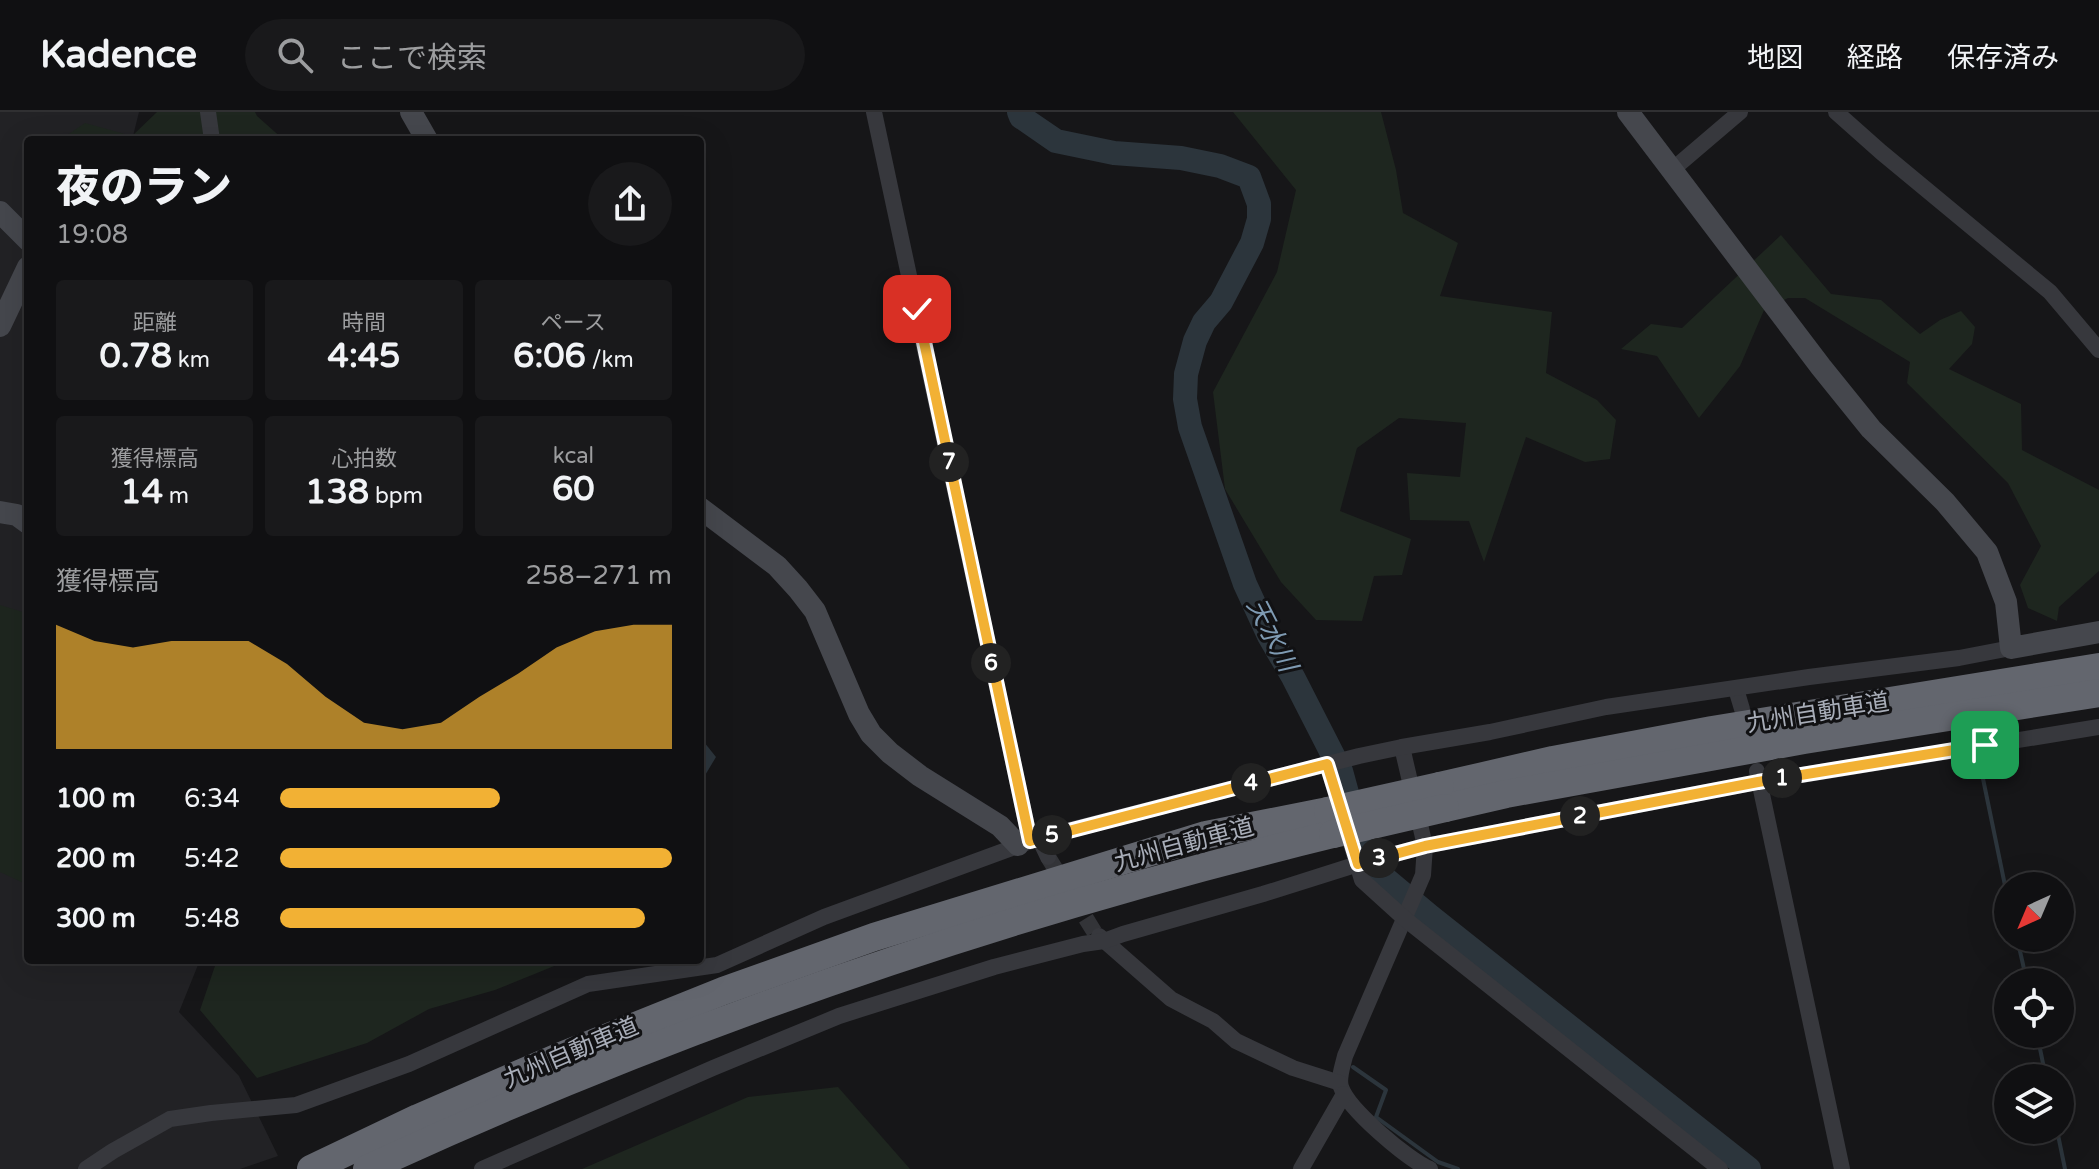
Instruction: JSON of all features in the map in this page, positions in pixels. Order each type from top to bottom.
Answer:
[{"type":"highway","name":"九州自動車道","points":[[311,1169],[418,1118],[570,1052],[723,991],[874,937],[1206,835],[1331,822],[1443,797],[1553,760],[1712,730],[2099,667]]},
{"type":"highway","name":"九州自動車道","points":[[1443,797],[1506,794],[1804,740],[2099,693]]},
{"type":"highway","name":"九州自動車道","points":[[367,1169],[568,1081],[884,963],[1216,863],[1331,822]]},
{"type":"street","points":[[208,112],[211,136]]},
{"type":"street","points":[[411,112],[425,136]]},
{"type":"street","points":[[874,112],[1029,842]]},
{"type":"street","points":[[1628,112],[1871,429],[1945,502],[1987,552],[2006,602],[2011,648]]},
{"type":"street","points":[[1672,170],[1740,112]]},
{"type":"street","points":[[1836,112],[2050,292],[2099,350]]},
{"type":"street","points":[[0,212],[24,236]]},
{"type":"street","points":[[0,326],[24,275]]},
{"type":"street","points":[[704,511],[777,566],[815,611],[859,714],[871,734],[920,776],[1029,842],[1048,857]]},
{"type":"street","points":[[0,512],[17,515],[24,520]]},
{"type":"street","points":[[86,1169],[170,1119],[296,1105],[409,1064],[588,984],[717,965],[824,917],[1029,842],[1402,747],[1606,707],[1959,658],[2099,632]]},
{"type":"street","points":[[1736,689],[1742,709]]},
{"type":"street","points":[[482,1169],[839,1016],[994,967],[1358,864],[1425,846],[1757,777],[2099,727]]},
{"type":"street","points":[[1301,1169],[1342,1088],[1345,1056],[1423,875],[1425,846],[1402,747]]},
{"type":"street","points":[[1327,764],[1362,880],[1405,919],[1720,1169]]},
{"type":"street","points":[[1757,777],[1842,1169]]},
{"type":"street","points":[[1100,937],[1171,999],[1213,1021],[1236,1041],[1342,1088],[1395,1146],[1417,1164],[1430,1169]]},
{"type":"shaded area","points":[[0,112],[139,112],[133,136],[24,136],[24,964],[198,964],[179,1012],[239,1076],[278,1156],[240,1169],[0,1169]]},
{"type":"shaded area","points":[[157,112],[255,112],[280,136],[132,136]]},
{"type":"shaded area","points":[[1233,112],[1381,112],[1403,213],[1458,243],[1440,296],[1552,312],[1546,373],[1597,400],[1616,420],[1610,459],[1585,462],[1526,437],[1484,562],[1469,521],[1410,520],[1407,473],[1460,477],[1466,423],[1399,418],[1357,448],[1340,511],[1411,539],[1402,575],[1374,576],[1362,621],[1316,620],[1281,582],[1225,489],[1213,392],[1277,272],[1296,190]]},
{"type":"shaded area","points":[[85,123],[132,136],[66,136]]},
{"type":"shaded area","points":[[1781,235],[1831,294],[1881,300],[1920,334],[1940,320],[1961,311],[1975,327],[1972,344],[1949,369],[2021,404],[2022,450],[2099,490],[2099,571],[2059,607],[2057,621],[2028,608],[2020,585],[2041,546],[2008,483],[1907,383],[1910,362],[1805,298],[1788,298],[1764,310],[1740,366],[1699,418],[1657,356],[1621,349],[1651,324],[1682,328]]},
{"type":"shaded area","points":[[0,605],[24,612],[24,883],[0,872]]},
{"type":"shaded area","points":[[704,742],[716,757],[704,777]]},
{"type":"shaded area","points":[[216,964],[559,964],[495,990],[429,1009],[367,1043],[257,1078],[200,1010]]},
{"type":"shaded area","points":[[838,1087],[910,1169],[582,1169],[748,1097]]},
{"type":"waterway","name":"天水川","points":[[1019,112],[1021,117],[1056,141],[1114,153],[1181,158],[1220,166],[1249,177],[1259,204],[1259,219],[1252,243],[1221,302],[1204,322],[1195,341],[1186,374],[1185,399],[1190,427],[1245,584],[1341,771],[1362,848],[1376,871],[1431,917],[1749,1169]]},
{"type":"waterway","points":[[1981,769],[2002,872]]},
{"type":"waterway","points":[[2020,952],[2024,968]]},
{"type":"waterway","points":[[2040,1048],[2043,1064]]},
{"type":"waterway","points":[[1353,1067],[1386,1090],[1376,1117],[1438,1162],[1458,1169]]},
{"type":"waterway","points":[[2060,1144],[2065,1169]]},
{"type":"tunnel","points":[[1048,857],[1095,933]]},
{"type":"route","points":[[917,309],[1030,841],[1327,764],[1358,864],[1425,846],[1758,782],[1985,745]]}]
